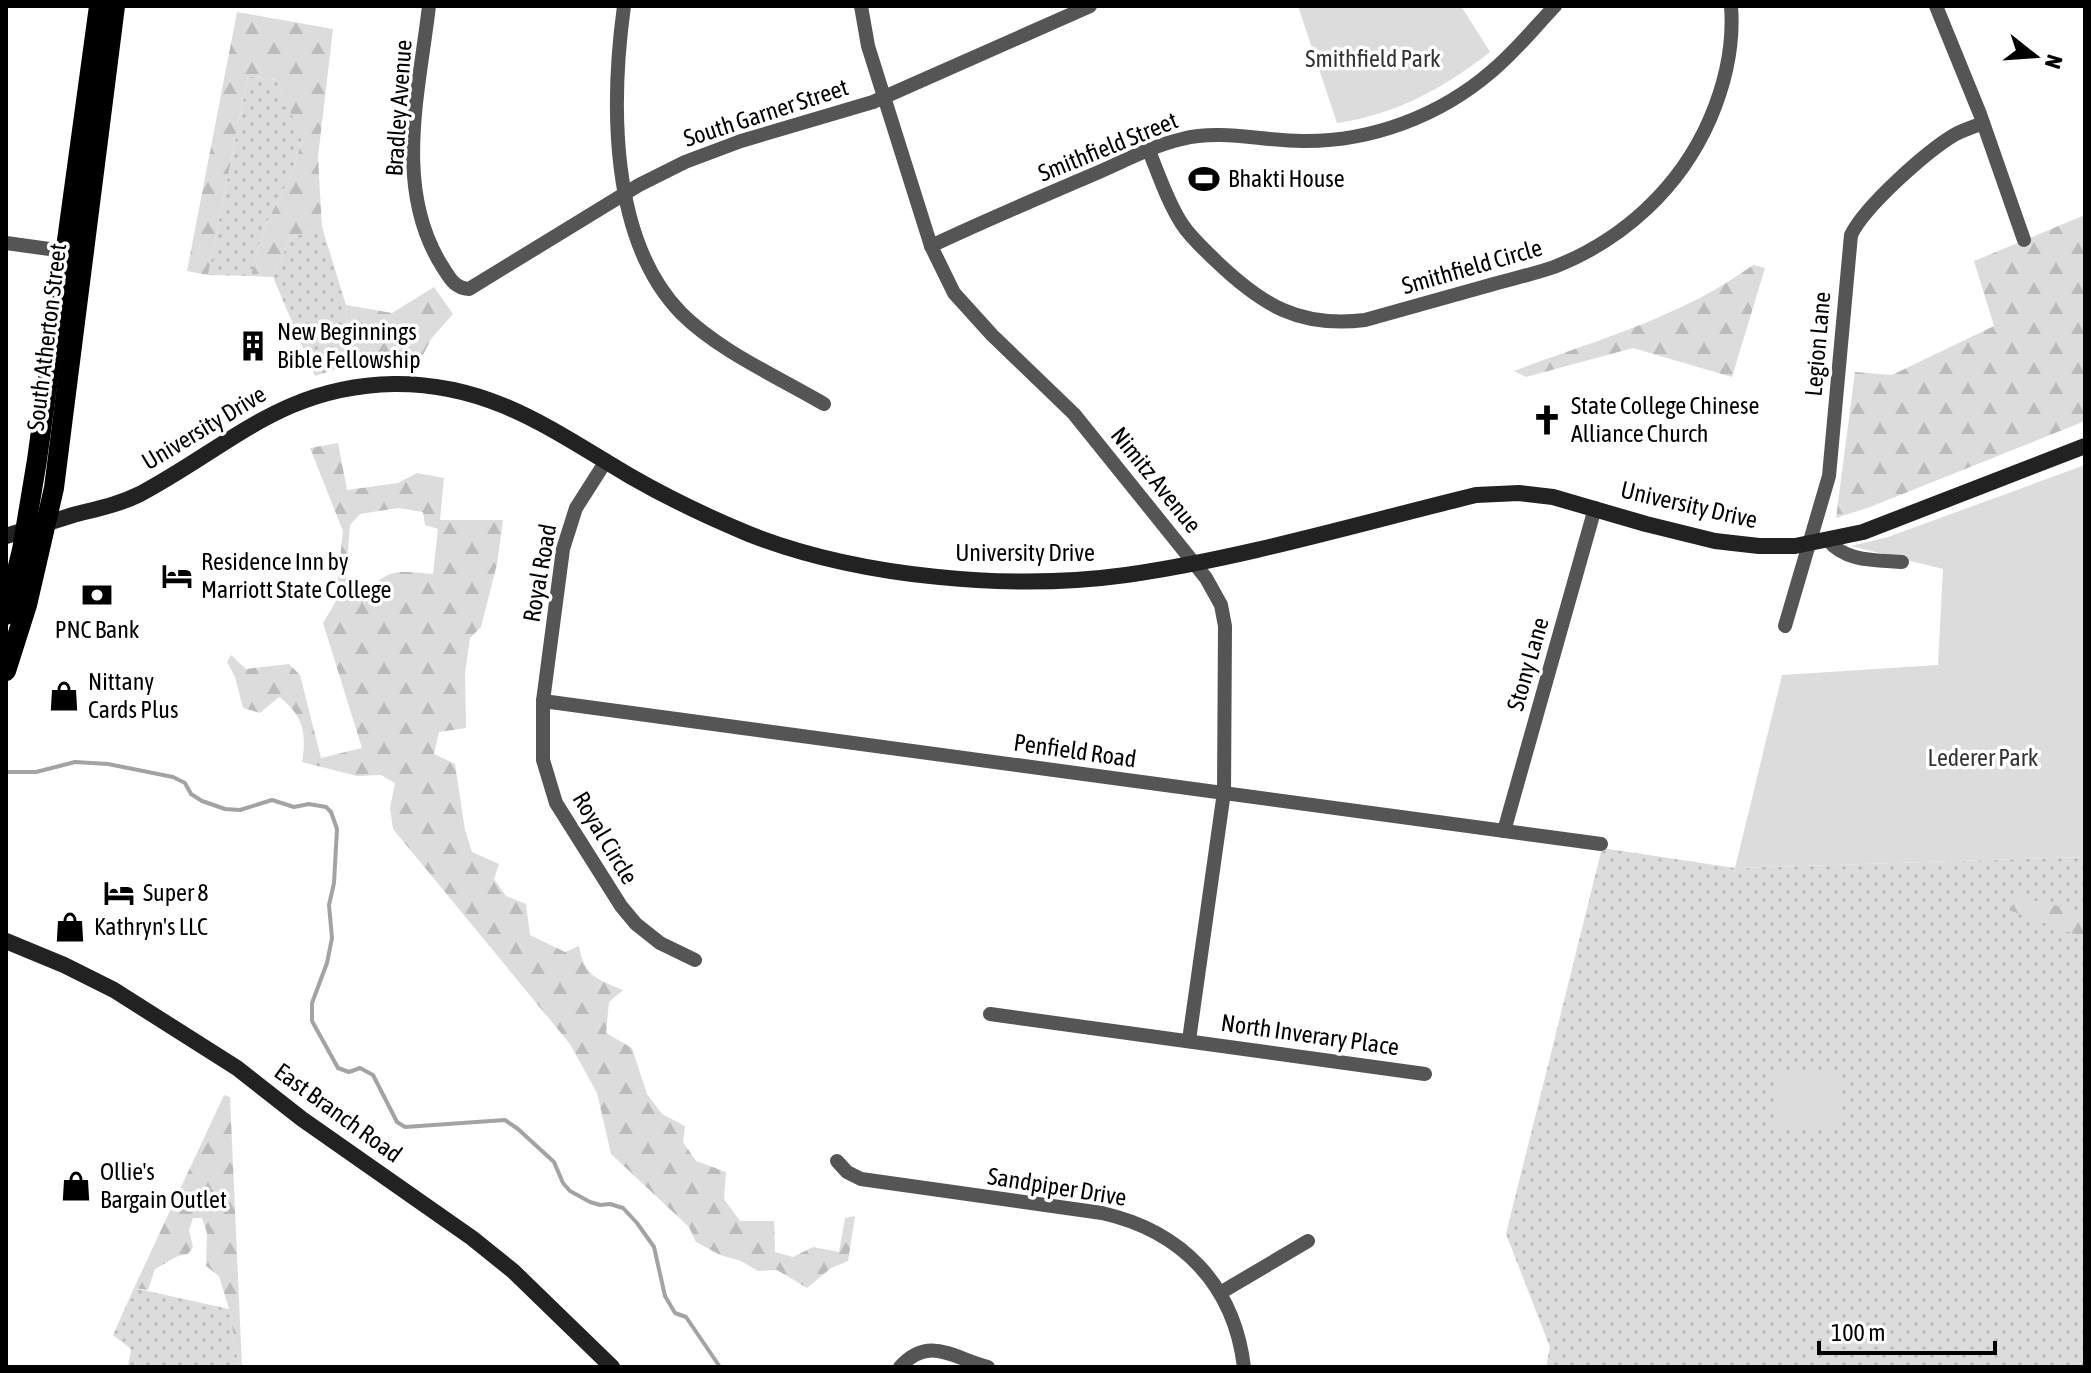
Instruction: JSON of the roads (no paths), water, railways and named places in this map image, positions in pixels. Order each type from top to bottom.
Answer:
[{"type":"main road","name":"South Atherton Street","points":[[6,671],[27,605],[54,488],[99,6]]},
{"type":"main road","name":"South Atherton Street","points":[[6,615],[14,587],[16,533],[39,445],[115,6]]},
{"type":"main road","name":"University Drive","points":[[16,533],[138,495],[238,431],[280,409],[319,395],[364,385],[412,385],[484,398],[513,408],[548,426],[681,504],[751,534],[845,562],[955,579],[1043,580],[1122,576],[1194,563],[1476,495],[1519,493],[1553,497],[1715,541],[1759,546],[1809,544],[1863,532],[2085,446]]},
{"type":"main road","points":[[6,566],[14,587]]},
{"type":"main road","name":"East Branch Road","points":[[6,941],[114,990],[237,1068],[302,1119],[472,1238],[513,1271],[612,1367]]},
{"type":"street","name":"Bradley Avenue","points":[[429,6],[412,153],[415,191],[425,233],[434,252],[453,283],[469,289]]},
{"type":"street","points":[[624,6],[619,43],[617,108],[626,194],[647,264],[680,311],[721,344],[824,404]]},
{"type":"street","name":"Nimitz Avenue","points":[[861,6],[868,46],[931,246],[954,293],[970,314],[1074,414],[1194,563],[1221,605],[1225,626],[1224,792],[1189,1040]]},
{"type":"street","name":"South Garner Street","points":[[469,289],[654,177],[701,155],[885,96],[1090,6]]},
{"type":"street","name":"Smithfield Street","points":[[931,246],[1170,142],[1200,136],[1306,141],[1349,138],[1398,126],[1445,104],[1477,83],[1506,59],[1555,6]]},
{"type":"street","name":"Smithfield Circle","points":[[1149,151],[1183,225],[1225,269],[1267,303],[1285,313],[1311,320],[1338,323],[1365,320],[1552,267],[1585,253],[1627,226],[1670,185],[1703,134],[1727,67],[1731,6]]},
{"type":"street","points":[[1936,6],[1983,123],[2024,240]]},
{"type":"street","name":"Legion Lane","points":[[1785,626],[1829,476],[1851,235],[1868,210],[1932,151],[1955,135],[1983,123]]},
{"type":"street","points":[[6,243],[74,253]]},
{"type":"street","name":"Royal Road","points":[[543,701],[567,531],[576,508],[606,461]]},
{"type":"street","name":"Stony Lane","points":[[1504,831],[1595,508]]},
{"type":"street","points":[[1828,540],[1833,547],[1853,557],[1902,562]]},
{"type":"street","name":"Penfield Road","points":[[543,701],[1601,844]]},
{"type":"street","name":"Royal Circle","points":[[543,701],[543,760],[556,803],[621,906],[636,924],[660,943],[695,960]]},
{"type":"street","name":"North Inverary Place","points":[[990,1014],[1425,1074]]},
{"type":"street","name":"Sandpiper Drive","points":[[837,1161],[847,1172],[861,1179],[1127,1219],[1174,1243],[1195,1261],[1220,1293],[1237,1330],[1244,1367]]},
{"type":"street","points":[[1220,1293],[1308,1241]]},
{"type":"street","points":[[900,1367],[911,1356],[924,1350],[939,1350],[988,1367]]},
{"type":"waterway","points":[[6,772],[36,772],[75,762],[108,764],[173,777],[185,783],[191,794],[202,801],[225,809],[240,810],[272,800],[294,807],[309,804],[326,807],[337,829],[334,883],[329,905],[332,938],[327,963],[312,1003],[312,1021],[338,1068],[349,1072],[360,1068],[373,1075],[397,1122],[405,1127],[505,1120],[554,1162],[570,1191],[590,1202],[623,1208],[654,1247],[665,1296],[675,1313],[686,1317],[720,1367]]},
{"type":"place","name":"Bhakti House","points":[[1204,179]]},
{"type":"place","name":"New Beginnings Bible Fellowship","points":[[253,346]]},
{"type":"place","name":"State College Chinese Alliance Church","points":[[1547,420]]},
{"type":"place","name":"Residence Inn by Marriott State College","points":[[177,576]]},
{"type":"place","name":"PNC Bank","points":[[97,595]]},
{"type":"place","name":"Nittany Cards Plus","points":[[64,696]]},
{"type":"place","name":"Super 8","points":[[119,893]]},
{"type":"place","name":"Kathryn's LLC","points":[[70,927]]},
{"type":"place","name":"Ollie's Bargain Outlet","points":[[76,1186]]},
{"type":"park label","name":"Smithfield Park","points":[[1373,59]]},
{"type":"park label","name":"Lederer Park","points":[[1983,758]]}]
